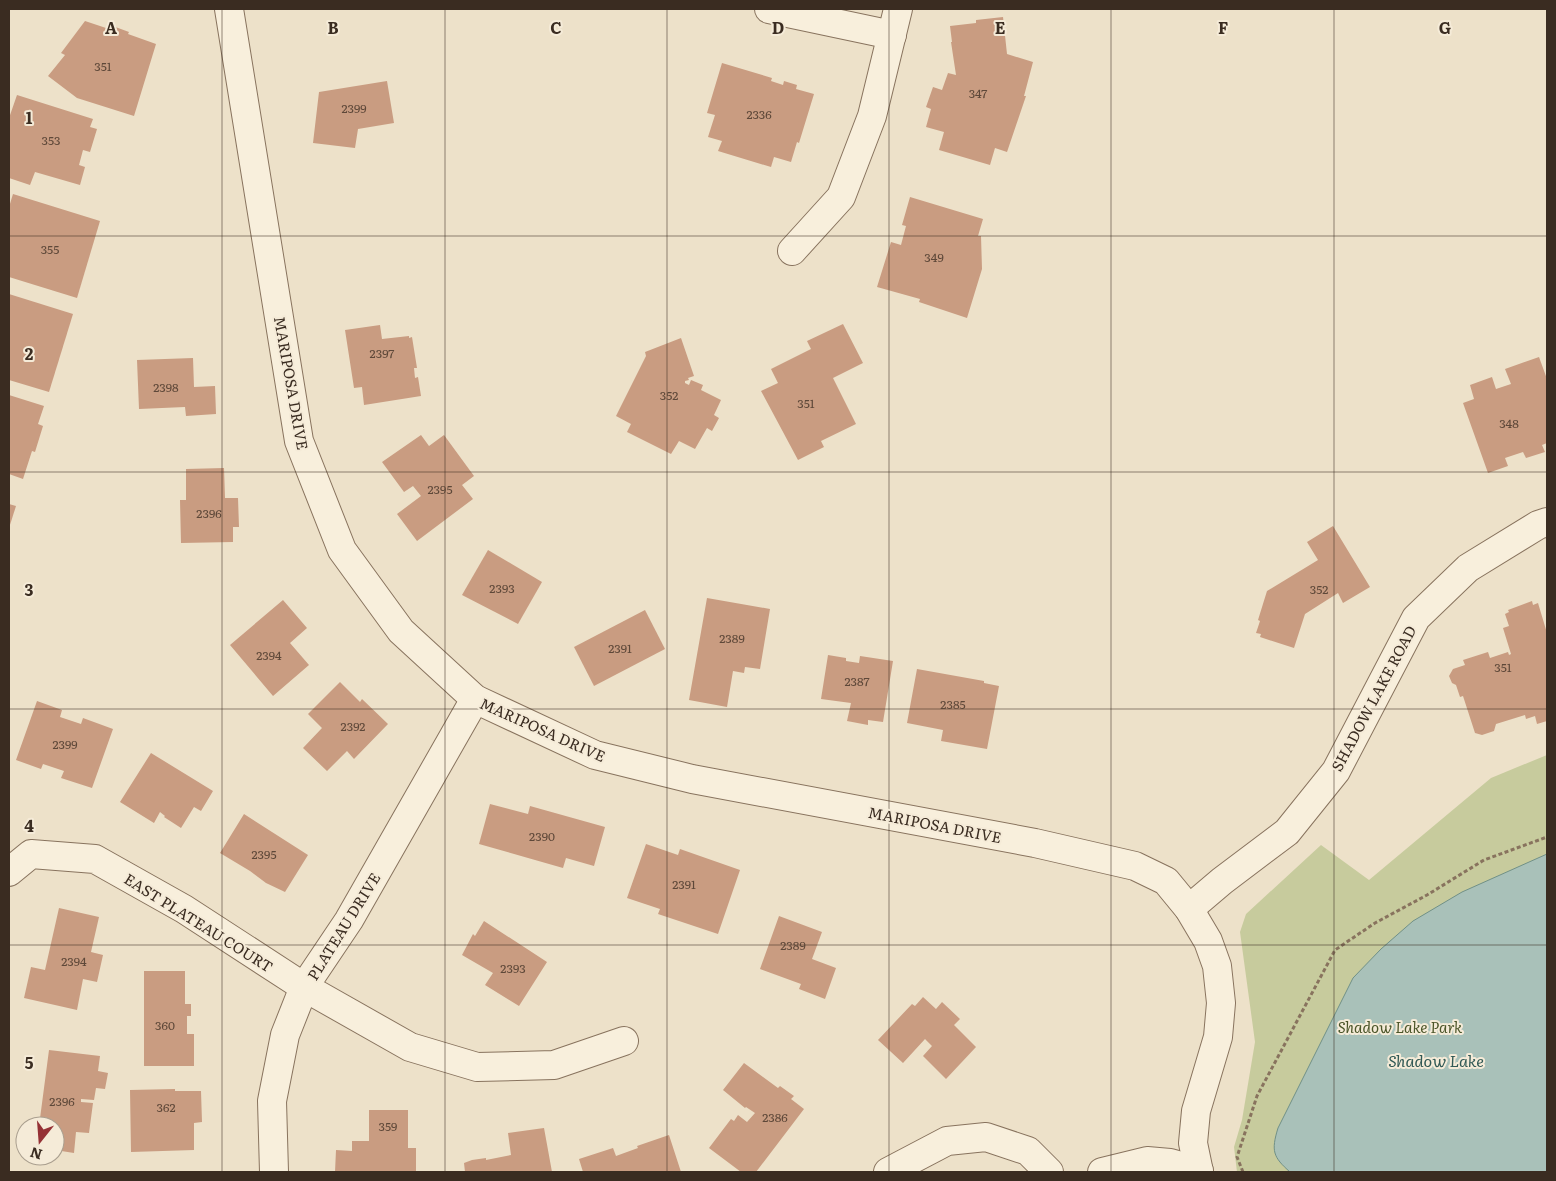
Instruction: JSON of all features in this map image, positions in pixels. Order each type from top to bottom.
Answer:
[{"type":"street","name":"MARIPOSA DRIVE","points":[[229,9],[299,442],[342,550],[401,631],[475,699],[595,755],[692,779],[1035,843],[1135,866],[1166,881],[1189,909],[1208,941],[1217,966],[1221,1003],[1218,1037],[1196,1111],[1194,1143],[1198,1172]]},
{"type":"street","points":[[769,9],[892,35]]},
{"type":"street","points":[[792,251],[841,197],[872,116],[898,9]]},
{"type":"street","name":"SHADOW LAKE ROAD","points":[[1189,909],[1222,881],[1287,832],[1336,771],[1416,618],[1468,568],[1538,524],[1547,522]]},
{"type":"street","name":"PLATEAU DRIVE","points":[[274,1172],[272,1100],[285,1035],[304,987],[349,920],[475,699]]},
{"type":"street","name":"EAST PLATEAU COURT","points":[[9,872],[31,854],[94,859],[184,909],[304,987],[410,1047],[477,1067],[554,1065],[624,1041]]},
{"type":"street","points":[[888,1172],[947,1142],[986,1137],[1028,1151],[1049,1172]]},
{"type":"street","points":[[1102,1172],[1147,1161],[1170,1164],[1198,1172]]},
{"type":"path","points":[[1243,1172],[1237,1157],[1257,1096],[1335,950],[1375,923],[1427,895],[1484,860],[1547,837]]},
{"type":"green space","name":"Shadow Lake Park","points":[[1547,755],[1547,1172],[1237,1172],[1234,1147],[1242,1120],[1255,1042],[1240,932],[1246,914],[1321,845],[1369,880],[1491,778]]},
{"type":"water","name":"Shadow Lake","points":[[1547,854],[1547,1172],[1290,1172],[1280,1162],[1275,1153],[1274,1148],[1278,1128],[1353,978],[1381,949],[1413,921],[1462,892]]},
{"type":"building","points":[[1003,17],[1007,54],[1033,62],[1024,96],[1026,96],[1007,152],[995,148],[990,165],[939,150],[944,132],[926,127],[931,109],[926,107],[933,87],[942,90],[948,73],[956,75],[950,26],[976,23],[976,20]]},
{"type":"building","points":[[85,21],[109,29],[110,25],[156,44],[134,116],[77,98],[48,76],[65,55],[61,53]]},
{"type":"building","points":[[722,63],[772,78],[771,81],[783,85],[784,81],[797,85],[796,89],[814,94],[791,162],[774,157],[771,167],[718,151],[722,141],[708,137],[715,115],[707,113]]},
{"type":"building","points":[[387,81],[394,123],[358,129],[355,148],[313,143],[319,92]]},
{"type":"building","points":[[17,95],[93,119],[90,127],[97,129],[90,152],[83,150],[79,165],[85,167],[80,185],[35,172],[30,185],[9,178],[9,118]]},
{"type":"building","points":[[13,194],[100,221],[77,298],[9,277],[9,207]]},
{"type":"building","points":[[910,197],[983,219],[978,236],[981,236],[982,269],[967,318],[919,302],[920,299],[877,287],[891,242],[901,245],[906,226],[902,225]]},
{"type":"building","points":[[9,294],[73,314],[49,392],[9,380]]},
{"type":"building","points":[[843,324],[863,363],[833,378],[856,424],[821,441],[824,447],[798,460],[761,391],[778,383],[771,369],[811,349],[807,341]]},
{"type":"building","points":[[380,325],[382,339],[412,337],[417,368],[414,368],[415,378],[418,377],[421,396],[364,405],[362,387],[354,388],[345,330]]},
{"type":"building","points":[[681,338],[694,376],[688,378],[689,380],[685,381],[685,383],[689,385],[691,380],[703,385],[701,390],[721,400],[714,415],[719,418],[712,431],[707,428],[695,449],[679,441],[671,454],[627,432],[631,424],[616,416],[646,356],[645,352]]},
{"type":"building","points":[[1539,357],[1547,379],[1547,443],[1542,445],[1545,452],[1526,458],[1523,452],[1505,458],[1508,466],[1488,473],[1463,403],[1474,399],[1470,385],[1492,377],[1496,389],[1511,384],[1505,369]]},
{"type":"building","points":[[193,358],[194,387],[215,386],[216,414],[186,416],[185,407],[139,409],[137,360]]},
{"type":"building","points":[[9,395],[44,406],[38,424],[43,426],[35,452],[32,451],[23,479],[9,474]]},
{"type":"building","points":[[421,435],[429,446],[444,435],[474,476],[462,485],[473,499],[417,541],[397,514],[421,496],[413,486],[404,492],[382,462]]},
{"type":"building","points":[[224,468],[225,498],[238,498],[239,527],[233,527],[233,542],[181,543],[180,500],[186,500],[186,469]]},
{"type":"building","points":[[9,504],[16,506],[9,528]]},
{"type":"building","points":[[1333,526],[1370,587],[1343,603],[1338,593],[1305,614],[1294,648],[1260,637],[1261,634],[1256,633],[1267,591],[1318,560],[1307,542]]},
{"type":"building","points":[[488,550],[542,582],[518,624],[462,595]]},
{"type":"building","points":[[707,598],[770,609],[760,669],[745,667],[744,673],[733,671],[727,707],[689,700]]},
{"type":"building","points":[[283,600],[307,628],[290,643],[309,665],[273,696],[230,645]]},
{"type":"building","points":[[1532,601],[1533,605],[1538,603],[1547,633],[1547,721],[1537,724],[1535,716],[1526,719],[1525,715],[1496,724],[1494,731],[1482,735],[1475,733],[1463,696],[1460,697],[1456,685],[1452,683],[1449,676],[1453,669],[1465,665],[1463,660],[1488,652],[1490,658],[1508,652],[1509,655],[1511,654],[1503,628],[1509,626],[1505,614],[1509,612],[1508,610]]},
{"type":"building","points":[[645,610],[665,649],[594,686],[574,647]]},
{"type":"building","points":[[828,655],[846,658],[846,661],[859,663],[860,656],[893,661],[883,722],[868,720],[868,725],[847,721],[851,703],[821,699]]},
{"type":"building","points":[[917,669],[984,681],[984,683],[999,686],[987,749],[941,741],[943,730],[907,723]]},
{"type":"building","points":[[340,682],[360,702],[362,699],[388,724],[354,759],[347,751],[327,771],[303,748],[322,728],[308,714]]},
{"type":"building","points":[[37,701],[62,710],[60,717],[81,724],[83,718],[113,729],[92,788],[61,778],[64,771],[43,764],[41,769],[16,760]]},
{"type":"building","points":[[151,753],[213,791],[201,811],[194,807],[181,828],[164,817],[160,812],[154,823],[120,802]]},
{"type":"building","points":[[490,804],[528,814],[530,806],[605,827],[594,866],[566,858],[563,868],[479,844]]},
{"type":"building","points":[[244,814],[308,855],[285,892],[266,883],[220,853]]},
{"type":"building","points":[[646,844],[678,855],[680,849],[740,870],[718,934],[658,914],[660,909],[627,898]]},
{"type":"building","points":[[59,908],[99,917],[91,952],[103,955],[97,982],[83,979],[77,1010],[24,998],[31,967],[45,970]]},
{"type":"building","points":[[779,916],[822,932],[812,959],[836,968],[825,999],[799,989],[801,984],[760,969]]},
{"type":"building","points":[[484,921],[547,962],[519,1006],[485,985],[493,973],[462,955],[473,934],[475,936]]},
{"type":"building","points":[[144,971],[185,971],[185,1004],[191,1004],[191,1016],[187,1016],[187,1034],[194,1034],[194,1066],[144,1066]]},
{"type":"building","points":[[923,997],[936,1009],[942,1002],[960,1019],[954,1025],[976,1047],[946,1079],[923,1056],[932,1046],[925,1039],[903,1063],[878,1040],[912,1004],[915,1006]]},
{"type":"building","points":[[49,1050],[100,1056],[98,1071],[108,1073],[105,1089],[96,1088],[94,1100],[81,1099],[81,1102],[93,1103],[89,1133],[76,1132],[74,1153],[65,1152],[65,1116],[40,1116]]},
{"type":"building","points":[[744,1063],[778,1088],[780,1086],[794,1096],[791,1099],[804,1109],[756,1172],[741,1172],[709,1148],[731,1119],[734,1121],[738,1115],[747,1122],[755,1113],[745,1108],[723,1090]]},
{"type":"building","points":[[175,1089],[175,1091],[201,1091],[202,1122],[194,1123],[194,1150],[131,1152],[130,1090]]},
{"type":"building","points":[[369,1110],[408,1110],[408,1148],[416,1148],[416,1172],[335,1172],[336,1150],[352,1151],[352,1141],[369,1141]]},
{"type":"building","points":[[544,1128],[552,1172],[465,1172],[464,1163],[472,1160],[486,1158],[486,1160],[511,1155],[508,1133]]},
{"type":"building","points":[[669,1135],[681,1172],[583,1172],[579,1159],[613,1148],[616,1156],[638,1148],[637,1146]]}]
